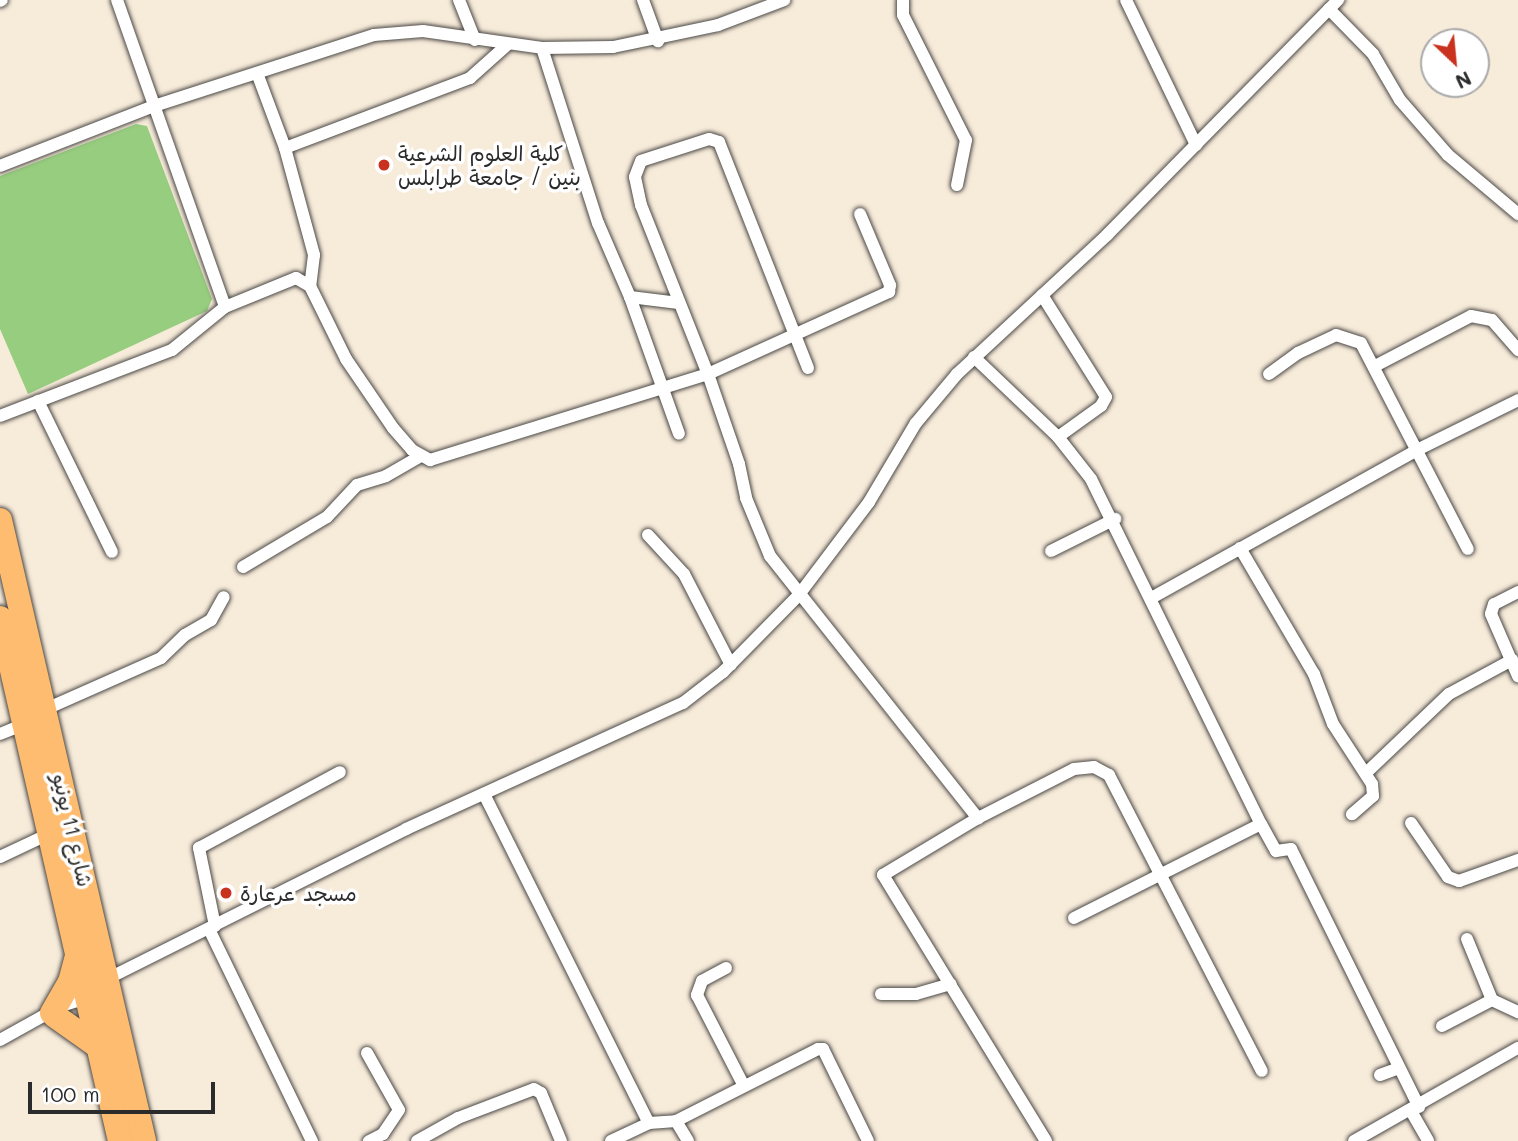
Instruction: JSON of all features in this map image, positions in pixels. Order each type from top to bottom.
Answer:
[{"type":"highway","name":"شارع 11 يونيو","points":[[0,520],[23,661],[25,724],[120,1141]]},
{"type":"highway","name":"شارع 11 يونيو","points":[[1,624],[23,661],[46,709],[144,1141]]},
{"type":"highway","points":[[77,948],[71,982],[52,1015],[99,1047]]},
{"type":"street","points":[[117,0],[225,307]]},
{"type":"street","points":[[459,0],[475,40]]},
{"type":"street","points":[[643,0],[659,41]]},
{"type":"street","points":[[0,166],[155,106],[400,30],[542,48],[612,47],[659,41],[784,0]]},
{"type":"street","points":[[903,0],[903,15],[967,140],[957,185]]},
{"type":"street","points":[[1126,0],[1196,145]]},
{"type":"street","points":[[107,979],[484,794],[683,703],[731,665],[798,596],[869,502],[916,423],[974,358],[1196,145],[1334,5],[1373,54],[1400,100],[1448,155],[1518,214]]},
{"type":"street","points":[[285,148],[470,78],[508,44]]},
{"type":"street","points":[[542,48],[598,223],[630,297],[661,390],[679,434]]},
{"type":"street","points":[[257,73],[285,148],[314,255],[310,286]]},
{"type":"street","points":[[808,368],[719,142],[709,139],[641,161],[635,167],[641,205],[708,374],[739,464],[746,498],[770,556],[798,596],[978,818]]},
{"type":"street","points":[[0,416],[172,351],[225,307],[289,279],[301,279],[310,286],[346,359],[393,428],[420,456],[430,460],[708,374],[890,290],[860,214]]},
{"type":"street","points":[[1042,295],[1106,397],[1101,406],[1058,437]]},
{"type":"street","points":[[630,297],[678,303]]},
{"type":"street","points":[[1375,366],[1471,316],[1486,316],[1516,344]]},
{"type":"street","points":[[1269,374],[1298,353],[1336,335],[1360,343],[1375,366],[1468,549]]},
{"type":"street","points":[[974,358],[1058,437],[1091,479],[1115,519],[1261,824],[1276,851],[1291,849],[1399,1068],[1428,1141]]},
{"type":"street","points":[[1153,597],[1417,450],[1518,400]]},
{"type":"street","points":[[38,401],[112,552]]},
{"type":"street","points":[[243,567],[327,517],[357,485],[386,476],[420,456]]},
{"type":"street","points":[[1051,551],[1115,519]]},
{"type":"street","points":[[648,535],[684,574],[731,665]]},
{"type":"street","points":[[1240,548],[1314,674],[1333,724],[1366,773],[1373,796],[1352,814]]},
{"type":"street","points":[[1518,592],[1494,604],[1491,614],[1518,676]]},
{"type":"street","points":[[46,709],[161,658],[185,635],[211,620],[223,597]]},
{"type":"street","points":[[1366,773],[1449,694],[1511,660]]},
{"type":"street","points":[[0,734],[25,724]]},
{"type":"street","points":[[1046,1141],[883,875],[884,870],[1074,769],[1094,767],[1109,775],[1262,1071]]},
{"type":"street","points":[[312,1141],[212,928],[199,848],[340,772]]},
{"type":"street","points":[[484,794],[649,1123]]},
{"type":"street","points":[[1411,823],[1448,877],[1459,881],[1518,860]]},
{"type":"street","points":[[1074,918],[1261,824]]},
{"type":"street","points":[[0,858],[51,833]]},
{"type":"street","points":[[1467,939],[1492,1000],[1518,1012]]},
{"type":"street","points":[[726,968],[702,981],[697,995],[744,1086]]},
{"type":"street","points":[[881,994],[916,994],[951,984]]},
{"type":"street","points":[[1443,1026],[1492,1000]]},
{"type":"street","points":[[0,1040],[52,1015],[89,1007]]},
{"type":"street","points":[[1354,1141],[1415,1109],[1518,1048]]},
{"type":"street","points":[[611,1141],[649,1123],[676,1121],[824,1049],[868,1141]]},
{"type":"street","points":[[366,1053],[399,1110],[387,1138],[369,1141]]},
{"type":"street","points":[[1380,1074],[1399,1068]]},
{"type":"street","points":[[417,1141],[458,1118],[534,1089],[541,1093],[561,1141]]},
{"type":"street","points":[[676,1121],[688,1141]]},
{"type":"green space","points":[[136,124],[147,126],[212,299],[207,311],[28,394],[0,329],[0,176]]},
{"type":"place","name":"كلية العلوم الشرعية بنين / جامعة طرابلس","points":[[384,165]]},
{"type":"place","name":"مسجد عرعارة","points":[[226,893]]}]
